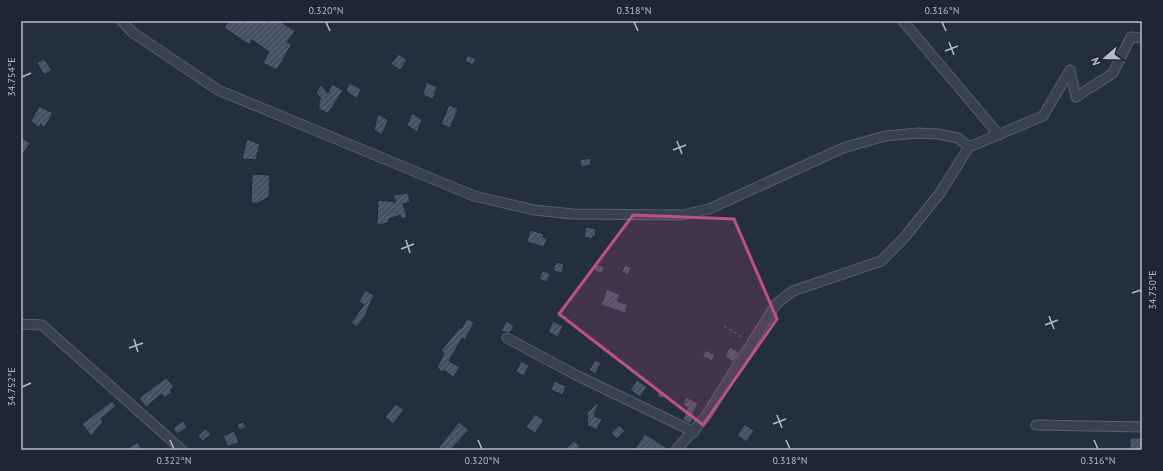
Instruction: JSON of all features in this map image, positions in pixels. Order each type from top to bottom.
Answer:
[{"type":"street","points":[[122,21],[132,32],[218,90],[474,196],[534,210],[573,214],[682,215],[709,209],[843,148],[885,136],[918,133],[938,134],[958,138],[969,147]]},
{"type":"street","points":[[903,21],[999,135]]},
{"type":"street","points":[[676,450],[694,432],[725,388],[777,303],[783,297],[793,291],[874,265],[888,255],[940,193],[969,147],[1043,116],[1070,70],[1076,97],[1113,73],[1131,37],[1142,38]]},
{"type":"street","points":[[21,324],[42,325],[182,450]]},
{"type":"street","points":[[507,338],[574,374],[694,432]]},
{"type":"street","points":[[1036,425],[1142,427]]},
{"type":"path","points":[[724,326],[753,343]]},
{"type":"highlighted area","points":[[633,215],[734,219],[777,319],[703,425],[559,314]]},
{"type":"building","points":[[229,21],[280,21],[295,31],[287,42],[292,44],[277,70],[263,63],[269,52],[252,40],[250,45],[224,28]]},
{"type":"building","points":[[399,54],[407,60],[400,70],[391,64]]},
{"type":"building","points":[[467,55],[476,59],[473,65],[465,61]]},
{"type":"building","points":[[44,59],[52,70],[44,75],[37,63]]},
{"type":"building","points":[[426,82],[437,87],[433,99],[423,95]]},
{"type":"building","points":[[349,83],[361,89],[357,99],[346,91]]},
{"type":"building","points":[[332,84],[343,90],[327,113],[319,109],[319,101],[321,98],[316,93],[321,85],[328,93]]},
{"type":"building","points":[[449,105],[458,109],[450,128],[441,124]]},
{"type":"building","points":[[39,106],[53,113],[44,128],[41,124],[39,128],[31,121]]},
{"type":"building","points":[[412,113],[422,120],[417,132],[407,125]]},
{"type":"building","points":[[378,114],[388,120],[382,135],[374,130]]},
{"type":"building","points":[[21,137],[30,143],[21,157]]},
{"type":"building","points":[[247,139],[260,144],[256,160],[242,159]]},
{"type":"building","points":[[590,158],[591,165],[581,167],[580,160]]},
{"type":"building","points":[[252,174],[270,175],[269,197],[258,203],[251,203]]},
{"type":"building","points":[[408,193],[410,202],[403,204],[407,217],[402,219],[400,215],[389,219],[388,223],[377,225],[378,200],[396,202],[393,195]]},
{"type":"building","points":[[586,227],[596,229],[595,237],[593,236],[592,239],[584,237]]},
{"type":"building","points":[[530,230],[544,234],[543,237],[547,238],[544,247],[527,242]]},
{"type":"building","points":[[556,262],[564,264],[562,273],[553,271]]},
{"type":"building","points":[[596,264],[604,267],[602,273],[594,271]]},
{"type":"building","points":[[625,265],[631,268],[628,275],[622,272]]},
{"type":"building","points":[[543,270],[550,274],[547,282],[539,279]]},
{"type":"building","points":[[607,289],[620,295],[617,301],[628,305],[625,313],[601,305]]},
{"type":"building","points":[[365,290],[374,295],[365,316],[357,327],[351,323],[364,305],[359,302]]},
{"type":"building","points":[[467,319],[474,322],[465,340],[462,338],[449,361],[460,367],[453,377],[444,370],[443,372],[437,368],[444,353],[441,351],[460,327],[461,329]]},
{"type":"building","points":[[506,321],[514,325],[510,333],[501,331]]},
{"type":"building","points":[[553,321],[563,326],[558,337],[548,332]]},
{"type":"building","points":[[730,347],[739,353],[733,362],[725,356]]},
{"type":"building","points":[[706,350],[715,355],[712,361],[702,356]]},
{"type":"building","points":[[595,360],[601,363],[595,374],[589,370]]},
{"type":"building","points":[[521,361],[529,365],[524,376],[516,372]]},
{"type":"building","points":[[166,378],[174,387],[170,390],[172,392],[165,398],[162,394],[146,407],[139,398]]},
{"type":"building","points":[[637,380],[647,387],[640,397],[630,390]]},
{"type":"building","points":[[554,381],[566,386],[563,395],[551,390]]},
{"type":"building","points":[[660,390],[666,394],[663,399],[657,396]]},
{"type":"building","points":[[686,397],[698,403],[692,415],[691,424],[683,420],[687,407],[683,405]]},
{"type":"building","points":[[112,401],[116,406],[101,419],[103,422],[91,436],[82,424]]},
{"type":"building","points":[[599,401],[594,416],[602,419],[597,430],[589,426],[588,430],[587,413]]},
{"type":"building","points":[[396,404],[404,410],[393,424],[385,417]]},
{"type":"building","points":[[535,414],[544,420],[535,433],[526,427]]},
{"type":"building","points":[[183,421],[187,427],[177,434],[173,428]]},
{"type":"building","points":[[244,422],[246,428],[239,430],[237,424]]},
{"type":"building","points":[[459,422],[469,430],[450,450],[443,450],[439,447]]},
{"type":"building","points":[[745,424],[754,431],[746,442],[737,435]]},
{"type":"building","points":[[619,425],[625,431],[617,439],[611,433]]},
{"type":"building","points":[[206,429],[211,435],[202,441],[198,435]]},
{"type":"building","points":[[234,431],[239,442],[228,447],[223,436]]},
{"type":"building","points":[[645,434],[670,450],[634,450]]},
{"type":"building","points":[[1130,438],[1142,438],[1142,450],[1130,450]]},
{"type":"building","points":[[574,441],[580,446],[576,450],[565,450]]},
{"type":"building","points":[[138,442],[142,450],[124,450]]}]
